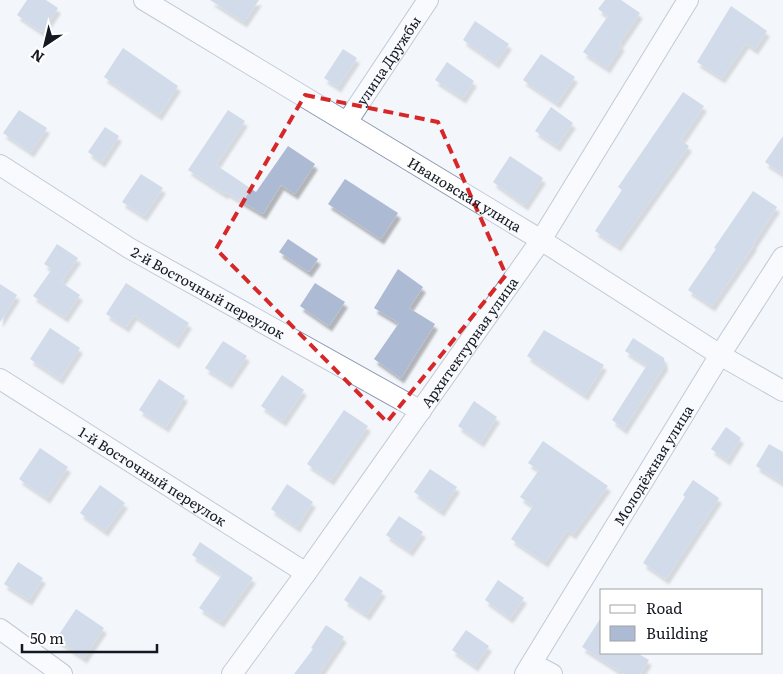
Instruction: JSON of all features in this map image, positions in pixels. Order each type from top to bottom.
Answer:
[{"type":"street","name":"Ивановская улица","points":[[144,0],[172,7],[347,122],[541,240],[720,356],[783,391]]},
{"type":"street","name":"улица Дружбы","points":[[347,122],[428,0]]},
{"type":"street","name":"Архитектурная улица","points":[[232,674],[306,573],[541,240],[688,0]]},
{"type":"street","name":"2-й Восточный переулок","points":[[0,165],[129,248],[421,411]]},
{"type":"street","name":"Молодёжная улица","points":[[529,669],[720,356],[783,257]]},
{"type":"street","name":"1-й Восточный переулок","points":[[0,379],[306,573]]},
{"type":"street","points":[[2,634],[62,674]]},
{"type":"street","points":[[529,669],[552,674]]},
{"type":"highlighted area","points":[[305,95],[438,122],[506,275],[387,422],[216,249]]},
{"type":"building","points":[[27,0],[46,0],[58,8],[42,32],[17,15]]},
{"type":"building","points":[[210,0],[259,0],[244,22]]},
{"type":"building","points":[[605,0],[621,0],[640,13],[619,44],[622,45],[607,68],[583,52],[608,16],[598,9]]},
{"type":"building","points":[[731,6],[767,31],[755,49],[746,43],[722,78],[697,62]]},
{"type":"building","points":[[475,21],[509,44],[496,63],[463,40]]},
{"type":"building","points":[[123,48],[178,86],[159,115],[104,77]]},
{"type":"building","points":[[343,49],[357,58],[338,87],[324,78]]},
{"type":"building","points":[[541,54],[575,77],[557,103],[523,80]]},
{"type":"building","points":[[447,62],[474,81],[463,98],[435,80]]},
{"type":"building","points":[[683,92],[704,106],[681,140],[689,146],[618,246],[595,231],[622,190],[618,187]]},
{"type":"building","points":[[551,107],[573,123],[557,146],[535,131]]},
{"type":"building","points":[[19,110],[47,128],[31,152],[3,133]]},
{"type":"building","points":[[228,110],[245,121],[216,165],[256,192],[288,146],[315,164],[295,194],[281,185],[263,214],[226,192],[225,194],[188,170]]},
{"type":"building","points":[[105,127],[119,136],[102,162],[88,152]]},
{"type":"building","points":[[783,136],[783,174],[765,162]]},
{"type":"building","points":[[510,156],[543,178],[525,205],[493,182]]},
{"type":"building","points":[[141,174],[163,188],[144,216],[122,202]]},
{"type":"building","points":[[345,179],[398,213],[381,239],[328,204]]},
{"type":"building","points":[[753,191],[777,207],[754,245],[712,306],[688,290]]},
{"type":"building","points":[[288,239],[318,259],[309,272],[279,252]]},
{"type":"building","points":[[57,244],[78,258],[61,282],[80,295],[65,317],[33,296],[52,269],[44,264]]},
{"type":"building","points":[[398,269],[423,287],[409,308],[435,324],[401,378],[374,359],[399,323],[374,308]]},
{"type":"building","points":[[126,283],[189,323],[176,343],[134,315],[126,327],[106,314]]},
{"type":"building","points":[[315,283],[345,302],[329,326],[300,306]]},
{"type":"building","points":[[0,284],[17,295],[0,322]]},
{"type":"building","points":[[50,328],[80,348],[60,379],[30,359]]},
{"type":"building","points":[[544,330],[604,365],[585,395],[527,356]]},
{"type":"building","points":[[633,338],[664,358],[665,365],[624,429],[612,420],[647,365],[625,351]]},
{"type":"building","points":[[223,341],[247,356],[229,383],[205,368]]},
{"type":"building","points":[[282,375],[304,390],[283,421],[261,406]]},
{"type":"building","points":[[159,379],[185,396],[166,427],[139,410]]},
{"type":"building","points":[[474,401],[497,417],[481,442],[458,426]]},
{"type":"building","points":[[344,410],[368,426],[331,480],[307,464]]},
{"type":"building","points":[[726,427],[741,438],[727,460],[711,449]]},
{"type":"building","points":[[543,441],[608,486],[573,534],[567,530],[545,562],[511,539],[533,506],[520,497],[539,470],[528,463]]},
{"type":"building","points":[[769,444],[783,452],[783,483],[756,466]]},
{"type":"building","points":[[40,448],[68,467],[47,498],[19,479]]},
{"type":"building","points":[[430,469],[457,487],[441,511],[414,492]]},
{"type":"building","points":[[693,480],[719,498],[666,579],[643,563],[685,497],[683,495]]},
{"type":"building","points":[[287,484],[313,502],[297,527],[271,509]]},
{"type":"building","points":[[100,485],[125,503],[105,531],[80,513]]},
{"type":"building","points":[[399,516],[423,532],[410,551],[386,535]]},
{"type":"building","points":[[200,542],[253,578],[221,622],[199,608],[222,575],[192,555]]},
{"type":"building","points":[[18,562],[43,578],[29,600],[4,584]]},
{"type":"building","points":[[360,576],[383,591],[367,615],[344,600]]},
{"type":"building","points":[[498,580],[524,598],[510,618],[485,600]]},
{"type":"building","points":[[76,609],[104,628],[84,658],[56,639]]},
{"type":"building","points":[[600,619],[600,654],[639,654],[649,660],[640,674],[624,674],[582,647]]},
{"type":"building","points":[[326,625],[344,637],[319,674],[294,674],[313,649],[311,648]]},
{"type":"building","points":[[466,630],[489,646],[475,666],[452,650]]}]
